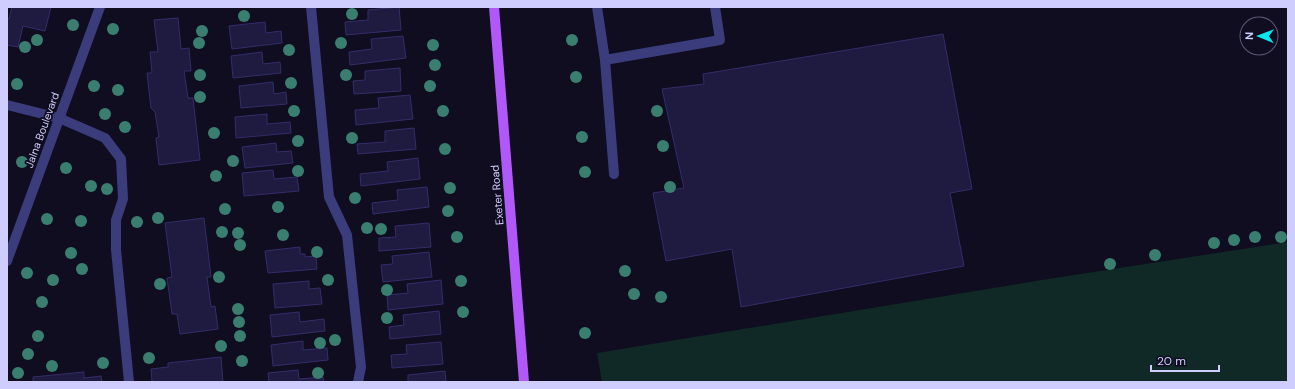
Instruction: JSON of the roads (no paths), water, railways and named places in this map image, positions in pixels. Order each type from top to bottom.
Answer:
[{"type":"main road","name":"Exeter Road","points":[[494,7],[524,382]]},
{"type":"street","name":"Jalna Boulevard","points":[[7,261],[100,7]]},
{"type":"street","points":[[311,7],[329,197],[347,235],[360,367],[358,382]]},
{"type":"street","points":[[597,7],[605,60],[614,174]]},
{"type":"street","points":[[605,60],[720,40],[715,7]]},
{"type":"street","points":[[7,105],[59,118],[105,138],[121,159],[124,199],[116,220],[116,250],[129,382]]}]
